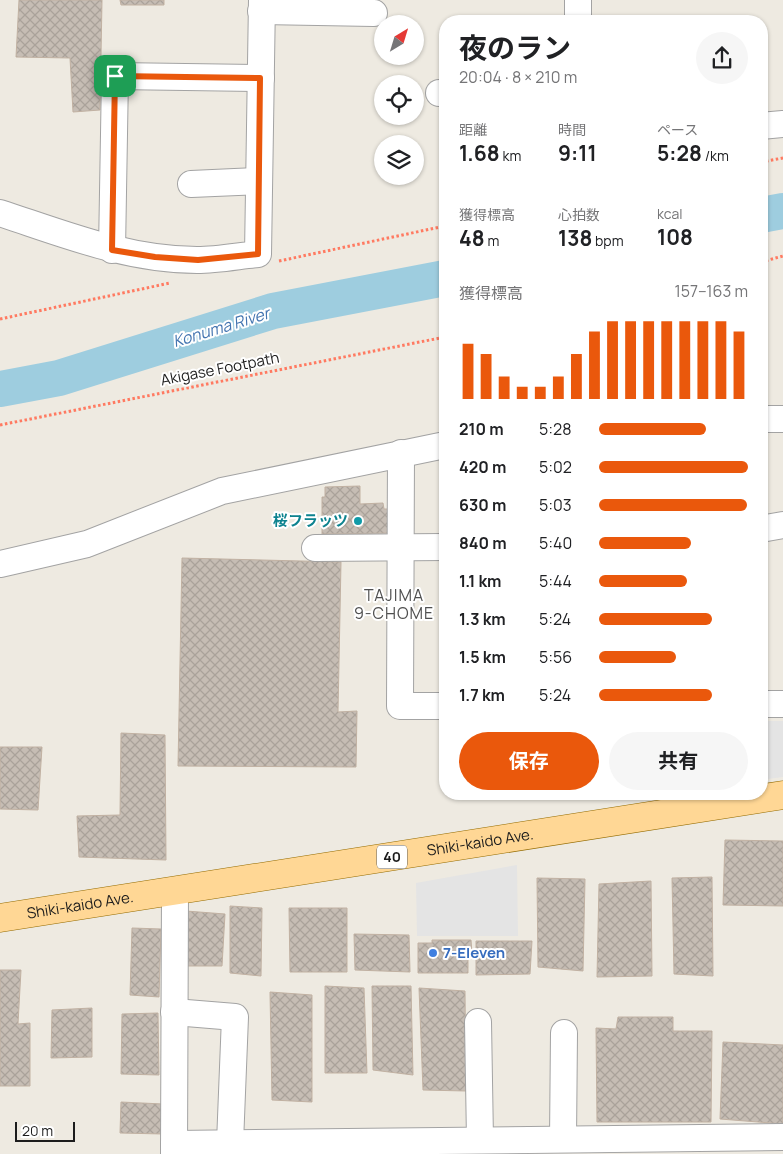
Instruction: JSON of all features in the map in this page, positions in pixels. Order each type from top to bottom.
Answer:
[{"type":"main road","name":"Shiki-kaido Ave.","points":[[768,798],[783,796]]},
{"type":"main road","name":"Shiki-kaido Ave.","points":[[0,918],[757,800]]},
{"type":"street","points":[[578,0],[578,15]]},
{"type":"street","points":[[0,213],[112,250],[155,257],[198,260],[258,254],[262,6],[374,13]]},
{"type":"street","points":[[112,250],[115,76],[260,78]]},
{"type":"street","points":[[768,125],[783,124]]},
{"type":"street","points":[[190,184],[259,181]]},
{"type":"street","points":[[768,419],[783,419]]},
{"type":"street","points":[[0,564],[87,544],[222,491],[439,446]]},
{"type":"street","points":[[401,453],[400,706],[439,706]]},
{"type":"street","points":[[768,528],[783,525]]},
{"type":"street","points":[[315,548],[439,547]]},
{"type":"street","points":[[768,704],[783,704]]},
{"type":"street","points":[[175,891],[174,1149],[230,1143],[263,1148],[338,1148],[480,1140],[512,1147],[563,1139],[783,1137]]},
{"type":"street","points":[[174,1012],[235,1017],[230,1143]]},
{"type":"street","points":[[478,1022],[480,1140]]},
{"type":"street","points":[[563,1139],[564,1034]]},
{"type":"path","points":[[768,161],[783,158]]},
{"type":"path","points":[[276,262],[439,227]]},
{"type":"path","points":[[768,260],[783,256]]},
{"type":"path","points":[[0,319],[174,282]]},
{"type":"path","name":"Akigase Footpath","points":[[0,425],[439,337]]},
{"type":"shaded area","points":[[768,721],[783,721],[783,777],[768,779]]},
{"type":"shaded area","points":[[517,865],[518,936],[417,936],[416,883]]},
{"type":"building","points":[[19,0],[102,0],[100,110],[73,112],[70,58],[16,57]]},
{"type":"building","points":[[120,0],[164,0],[164,5],[121,5]]},
{"type":"building","name":"桜フラッツ","points":[[360,486],[360,504],[383,503],[384,509],[393,509],[393,533],[322,534],[322,497],[325,497],[325,487]]},
{"type":"building","points":[[182,558],[341,562],[338,712],[357,711],[356,767],[178,766]]},
{"type":"building","points":[[121,733],[165,735],[166,860],[79,857],[77,816],[120,815]]},
{"type":"building","points":[[0,747],[42,747],[38,810],[0,809]]},
{"type":"building","points":[[725,840],[783,841],[783,906],[723,905]]},
{"type":"building","points":[[712,877],[713,976],[674,974],[672,878]]},
{"type":"building","points":[[537,878],[585,879],[583,971],[538,967]]},
{"type":"building","points":[[651,881],[652,976],[597,977],[599,884]]},
{"type":"building","points":[[230,906],[262,908],[261,976],[230,973]]},
{"type":"building","points":[[289,908],[347,908],[347,972],[290,972]]},
{"type":"building","points":[[186,911],[225,914],[222,966],[187,966]]},
{"type":"building","points":[[132,928],[161,929],[159,997],[130,995]]},
{"type":"building","points":[[354,934],[409,935],[410,972],[355,970]]},
{"type":"building","points":[[432,940],[471,940],[472,953],[468,953],[468,973],[418,973],[418,943],[432,943]]},
{"type":"building","points":[[476,941],[532,941],[530,974],[476,975]]},
{"type":"building","points":[[0,970],[21,970],[18,1024],[30,1023],[30,1086],[0,1086]]},
{"type":"building","points":[[325,986],[364,988],[367,1073],[325,1073]]},
{"type":"building","points":[[372,986],[411,986],[413,1075],[373,1070]]},
{"type":"building","points":[[419,988],[465,991],[466,1091],[423,1090]]},
{"type":"building","points":[[270,992],[312,995],[312,1102],[272,1100]]},
{"type":"building","points":[[92,1008],[92,1057],[51,1058],[52,1010]]},
{"type":"building","points":[[158,1013],[159,1075],[121,1074],[122,1014]]},
{"type":"building","points":[[618,1017],[673,1017],[673,1031],[712,1031],[711,1122],[597,1122],[596,1028],[616,1029]]},
{"type":"building","points":[[723,1042],[783,1045],[783,1124],[720,1119]]},
{"type":"building","points":[[121,1102],[163,1104],[163,1134],[120,1133]]},
{"type":"waterway","name":"Konuma River","points":[[768,214],[783,211]]},
{"type":"waterway","name":"Konuma River","points":[[0,389],[59,378],[273,311],[439,279]]},
{"type":"place","name":"桜フラッツ","points":[[358,521]]},
{"type":"place","name":"7-Eleven","points":[[433,953]]},
{"type":"district","name":"TAJIMA 9-CHOME","points":[[394,604]]},
{"type":"route","points":[[115,76],[260,78],[258,254],[198,260],[155,257],[112,250],[115,76]]}]
